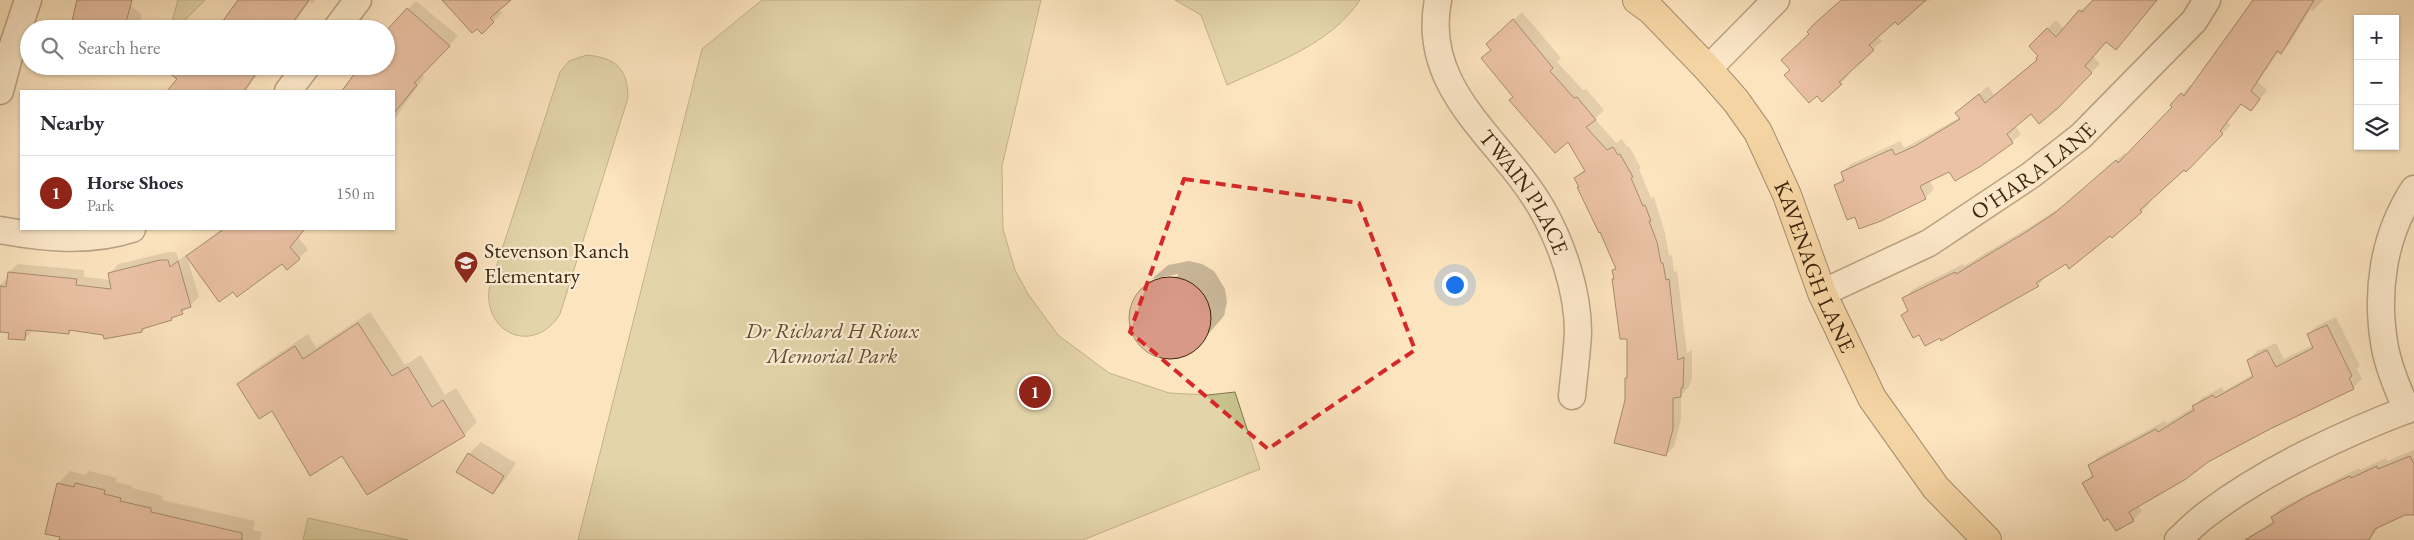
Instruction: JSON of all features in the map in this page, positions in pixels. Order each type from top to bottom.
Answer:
[{"type":"main road","name":"KAVENAGH LANE","points":[[1637,0],[1652,11],[1708,69],[1736,101],[1758,132],[1787,195],[1822,293],[1872,398],[1936,488],[1987,540]]},
{"type":"street","points":[[21,20],[28,0]]},
{"type":"street","points":[[343,20],[358,0]]},
{"type":"street","name":"TWAIN PLACE","points":[[1438,0],[1436,38],[1442,65],[1452,90],[1467,113],[1518,174],[1542,210],[1560,248],[1572,289],[1578,331],[1572,396]]},
{"type":"street","points":[[1708,69],[1776,0]]},
{"type":"street","name":"O'HARA LANE","points":[[1822,293],[1929,243],[2031,175],[2081,136],[2194,21],[2207,0]]},
{"type":"street","points":[[0,91],[20,24]]},
{"type":"street","points":[[289,90],[300,75]]},
{"type":"street","points":[[2178,540],[2209,512],[2246,488],[2286,466],[2410,408],[2385,349],[2381,314],[2381,282],[2385,254],[2395,226],[2414,189]]},
{"type":"street","points":[[0,230],[70,238],[119,233],[129,230]]},
{"type":"highlighted area","points":[[1184,179],[1359,203],[1415,350],[1268,449],[1130,332]]},
{"type":"green space","points":[[178,0],[205,0],[185,20],[172,20]]},
{"type":"green space","name":"Dr Richard H Rioux Memorial Park","points":[[762,0],[1041,0],[1002,166],[1003,229],[1015,270],[1028,294],[1058,335],[1109,373],[1169,393],[1208,395],[1235,392],[1260,469],[1083,540],[578,540],[702,49]]},
{"type":"green space","points":[[1175,0],[1360,0],[1348,16],[1317,41],[1282,60],[1227,85],[1201,15]]},
{"type":"green space","points":[[587,55],[597,56],[618,66],[626,79],[628,98],[560,314],[550,327],[538,334],[525,336],[513,334],[503,328],[494,318],[490,305],[489,289],[560,72],[569,61]]},
{"type":"green space","points":[[308,518],[408,540],[303,540]]},
{"type":"building","points":[[77,0],[132,0],[126,20],[72,20]]},
{"type":"building","points":[[238,0],[309,0],[295,20],[224,20]]},
{"type":"building","points":[[442,0],[511,0],[490,18],[494,22],[482,34],[477,29],[472,33]]},
{"type":"building","points":[[1841,0],[1926,0],[1898,25],[1895,22],[1869,45],[1874,50],[1839,82],[1842,84],[1822,102],[1817,96],[1809,103],[1784,75],[1790,70],[1781,60],[1809,34],[1807,32],[1813,25]]},
{"type":"building","points":[[2093,0],[2157,0],[2116,50],[2106,42],[2085,66],[2092,73],[2058,108],[2039,124],[2031,114],[2007,134],[2013,143],[1981,166],[1955,181],[1949,172],[1920,186],[1926,199],[1881,221],[1859,229],[1855,217],[1847,220],[1834,185],[1844,181],[1841,172],[1892,149],[1895,155],[1915,146],[1960,119],[1955,113],[1979,94],[1985,103],[2037,60],[2038,56],[2029,46],[2047,28],[2056,37],[2079,10],[2082,12]]},
{"type":"building","points":[[2253,0],[2314,0],[2281,54],[2277,51],[2251,91],[2260,99],[2251,111],[2241,104],[2220,131],[2223,134],[2186,172],[2184,170],[2140,210],[2142,212],[2112,238],[2110,236],[2069,269],[2066,264],[2036,283],[2039,286],[1941,341],[1940,338],[1925,346],[1919,335],[1913,338],[1901,315],[1908,311],[1902,298],[1955,272],[1956,274],[2026,232],[2056,212],[2116,160],[2118,163],[2172,107],[2170,105],[2181,93],[2184,96]]},
{"type":"building","points":[[407,8],[450,46],[414,83],[417,85],[395,112],[395,90],[343,90],[354,75],[395,75],[395,21]]},
{"type":"building","points":[[1513,19],[1553,68],[1550,71],[1574,98],[1577,97],[1596,120],[1586,127],[1607,150],[1613,147],[1618,155],[1620,154],[1633,177],[1631,178],[1651,221],[1649,221],[1657,242],[1666,280],[1669,279],[1678,360],[1684,357],[1683,388],[1681,388],[1681,397],[1673,398],[1673,429],[1666,456],[1614,443],[1625,400],[1625,378],[1627,378],[1627,339],[1620,339],[1612,279],[1614,279],[1612,270],[1616,269],[1577,187],[1579,187],[1574,178],[1585,171],[1568,142],[1555,153],[1509,100],[1513,97],[1481,58],[1491,50],[1486,44]]},
{"type":"building","points":[[172,75],[255,75],[245,90],[168,90],[177,79]]},
{"type":"building","points":[[223,230],[304,230],[290,247],[300,259],[287,270],[282,264],[237,297],[233,292],[219,302],[186,256]]},
{"type":"building","points":[[160,260],[168,260],[170,267],[178,261],[191,307],[181,310],[183,314],[171,318],[172,320],[142,329],[142,332],[104,339],[103,335],[69,330],[69,334],[26,330],[25,340],[8,339],[9,333],[0,332],[0,286],[6,287],[8,272],[77,279],[76,285],[111,289],[108,273]]},
{"type":"building","points":[[1170,277],[1186,280],[1199,289],[1208,302],[1211,318],[1208,334],[1199,347],[1186,356],[1170,359],[1154,356],[1141,347],[1132,334],[1129,318],[1132,302],[1141,289],[1154,280]]},
{"type":"building","points":[[358,323],[392,376],[408,367],[432,407],[443,400],[465,436],[367,495],[342,456],[310,476],[272,411],[259,419],[237,384],[295,346],[303,359]]},
{"type":"building","points":[[2327,325],[2352,376],[2349,378],[2354,389],[2270,429],[2208,462],[2186,479],[2129,512],[2134,521],[2116,531],[2108,519],[2104,521],[2082,483],[2093,477],[2088,465],[2156,429],[2158,432],[2194,410],[2192,406],[2213,395],[2215,398],[2253,377],[2247,360],[2267,350],[2276,367],[2313,348],[2307,334]]},
{"type":"building","points":[[468,453],[504,476],[493,494],[456,472]]},
{"type":"building","points":[[2410,456],[2414,464],[2414,515],[2405,515],[2375,529],[2369,540],[2245,540],[2274,523],[2271,517],[2309,495],[2350,476],[2351,478],[2377,466],[2378,469]]},
{"type":"building","points":[[57,483],[74,487],[75,483],[105,490],[104,494],[121,498],[120,501],[151,508],[151,512],[242,533],[242,540],[59,540],[60,537],[45,534]]},
{"type":"place","name":"Stevenson Ranch Elementary","points":[[466,284]]},
{"type":"place","name":"Horse Shoes","points":[[1035,392]]}]
